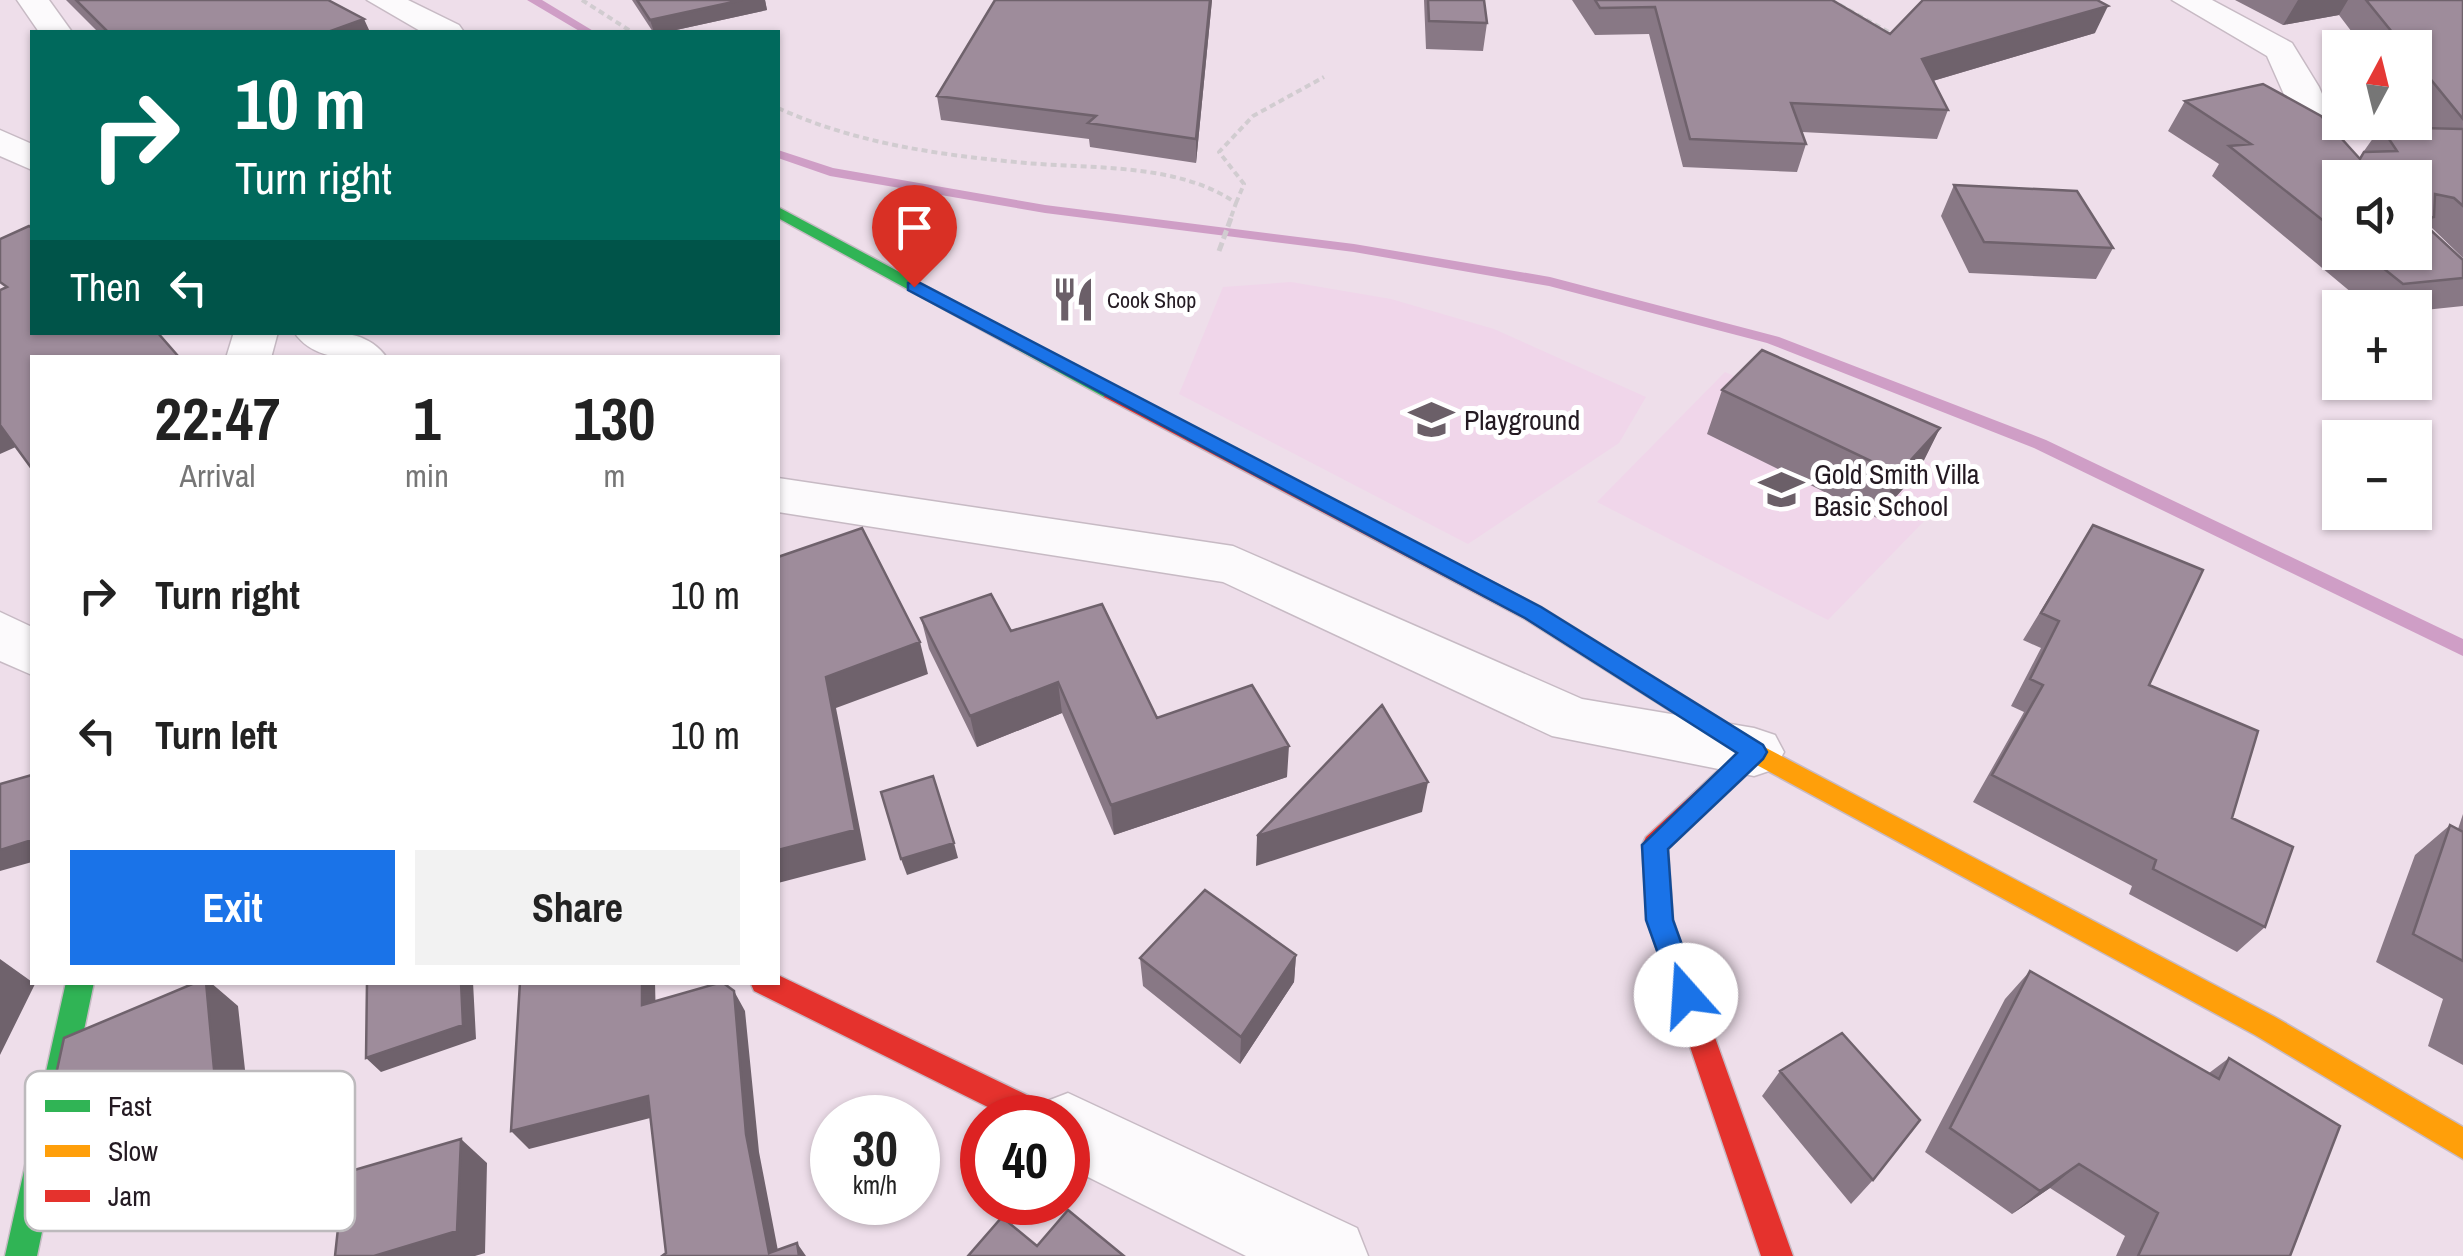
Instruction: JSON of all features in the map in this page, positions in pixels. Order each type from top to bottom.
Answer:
[{"type":"street","points":[[33,0],[54,30]]},
{"type":"street","points":[[383,0],[443,30]]},
{"type":"street","points":[[2188,0],[2280,50],[2301,86],[2324,144],[2339,160]]},
{"type":"street","points":[[0,141],[30,158]]},
{"type":"street","points":[[780,213],[1120,398],[1533,612],[1754,752],[2265,1026],[2463,1144]]},
{"type":"street","points":[[322,335],[359,355]]},
{"type":"street","points":[[780,495],[1233,566],[1573,720],[1754,752]]},
{"type":"street","points":[[0,633],[30,653]]},
{"type":"street","points":[[1754,752],[1655,845],[1660,920],[1777,1256]]},
{"type":"street","points":[[61,1071],[79,985]]},
{"type":"street","points":[[770,985],[996,1095]]},
{"type":"street","points":[[1090,1140],[1329,1256]]},
{"type":"street","points":[[22,1256],[27,1231]]},
{"type":"path","points":[[582,0],[629,30]]},
{"type":"path","points":[[1831,0],[1902,39]]},
{"type":"path","points":[[1220,251],[1244,184],[1219,152],[1229,137],[1280,96],[1324,78]]},
{"type":"path","points":[[780,109],[807,125],[963,157],[1162,176],[1216,186],[1236,203]]},
{"type":"shaded area","name":"Playground","points":[[1291,282],[1391,299],[1494,329],[1646,397],[1619,443],[1468,544],[1179,394],[1223,287]]},
{"type":"shaded area","name":"Gold Smith Villa Basic School","points":[[1725,372],[1965,479],[1828,620],[1597,502]]},
{"type":"building","points":[[76,0],[328,0],[364,19],[334,30],[106,30]]},
{"type":"building","points":[[637,0],[742,0],[650,20]]},
{"type":"building","points":[[995,0],[1210,0],[1196,139],[1088,123],[1096,116],[937,96]]},
{"type":"building","points":[[1428,0],[1484,0],[1487,23],[1429,21]]},
{"type":"building","points":[[1595,0],[1832,0],[1890,34],[1923,0],[2097,0],[2108,6],[1922,59],[1948,110],[1791,103],[1806,144],[1690,139],[1655,7],[1600,8]]},
{"type":"building","points":[[2366,0],[2463,0],[2463,119],[2432,81],[2432,30],[2390,30]]},
{"type":"building","points":[[2263,84],[2321,116],[2322,140],[2343,140],[2360,159],[2364,152],[2397,151],[2390,140],[2432,140],[2432,128],[2463,129],[2463,206],[2454,198],[2435,194],[2432,217],[2432,160],[2322,160],[2322,220],[2229,146],[2251,144],[2185,101]]},
{"type":"building","points":[[1954,185],[2077,191],[2113,248],[1984,242]]},
{"type":"building","points":[[30,227],[30,335],[160,335],[177,355],[30,355],[30,466],[0,425],[0,290],[7,287],[0,282],[0,239]]},
{"type":"building","points":[[2432,231],[2463,260],[2463,278],[2403,284],[2386,270],[2432,270]]},
{"type":"building","points":[[1762,350],[1940,428],[1898,474],[1722,390]]},
{"type":"building","points":[[2093,525],[2203,570],[2149,685],[2258,731],[2232,818],[2293,847],[2265,927],[2153,869],[2156,860],[1992,775],[2043,685],[2030,679],[2059,621],[2041,613]]},
{"type":"building","points":[[862,528],[920,642],[826,677],[855,830],[780,849],[780,556]]},
{"type":"building","points":[[991,594],[1011,631],[1102,604],[1157,718],[1252,685],[1289,746],[1111,805],[1058,682],[970,716],[921,618]]},
{"type":"building","points":[[1382,705],[1428,782],[1257,836]]},
{"type":"building","points":[[30,776],[30,841],[0,850],[0,784]]},
{"type":"building","points":[[933,776],[954,843],[901,859],[881,792]]},
{"type":"building","points":[[2450,825],[2463,832],[2463,961],[2413,934]]},
{"type":"building","points":[[1205,890],[1296,955],[1241,1037],[1140,958]]},
{"type":"building","points":[[2030,971],[2219,1079],[2229,1058],[2340,1126],[2290,1256],[2138,1256],[2158,1213],[2079,1164],[2040,1191],[1950,1128]]},
{"type":"building","points":[[190,985],[206,985],[214,1071],[57,1071],[64,1038]]},
{"type":"building","points":[[367,985],[461,985],[463,1025],[366,1058]]},
{"type":"building","points":[[520,985],[642,985],[642,1005],[712,985],[726,985],[734,991],[746,1134],[769,1253],[797,1243],[799,1256],[662,1256],[666,1253],[648,1096],[511,1131]]},
{"type":"building","points":[[1842,1033],[1920,1120],[1873,1180],[1780,1071]]},
{"type":"building","points":[[461,1139],[457,1231],[374,1256],[335,1256],[338,1231],[355,1231],[355,1170]]},
{"type":"building","points":[[995,1225],[1012,1225],[1037,1246],[1055,1225],[1086,1225],[1124,1256],[968,1256]]},
{"type":"waterway","points":[[533,0],[586,30]]},
{"type":"waterway","points":[[780,155],[830,172],[1045,209],[1354,248],[1550,282],[1773,340],[2040,444],[2463,648]]},
{"type":"traffic: fast","points":[[780,213],[1111,393]]},
{"type":"traffic: fast","points":[[61,1071],[79,985]]},
{"type":"traffic: fast","points":[[21,1256],[26,1231]]},
{"type":"traffic: slow","points":[[1751,750],[2265,1026],[2463,1144]]},
{"type":"traffic: jam","points":[[1111,393],[1533,613],[1751,750]]},
{"type":"traffic: jam","points":[[1754,752],[1655,845],[1660,920],[1777,1256]]},
{"type":"traffic: jam","points":[[770,985],[996,1095]]},
{"type":"place","name":"Cook Shop","points":[[1074,300]]},
{"type":"place","name":"Playground","points":[[1431,420]]},
{"type":"place","name":"Gold Smith Villa Basic School","points":[[1781,490]]},
{"type":"route","points":[[914,287],[1533,612],[1754,752],[1655,845],[1660,920],[1686,995]]}]
